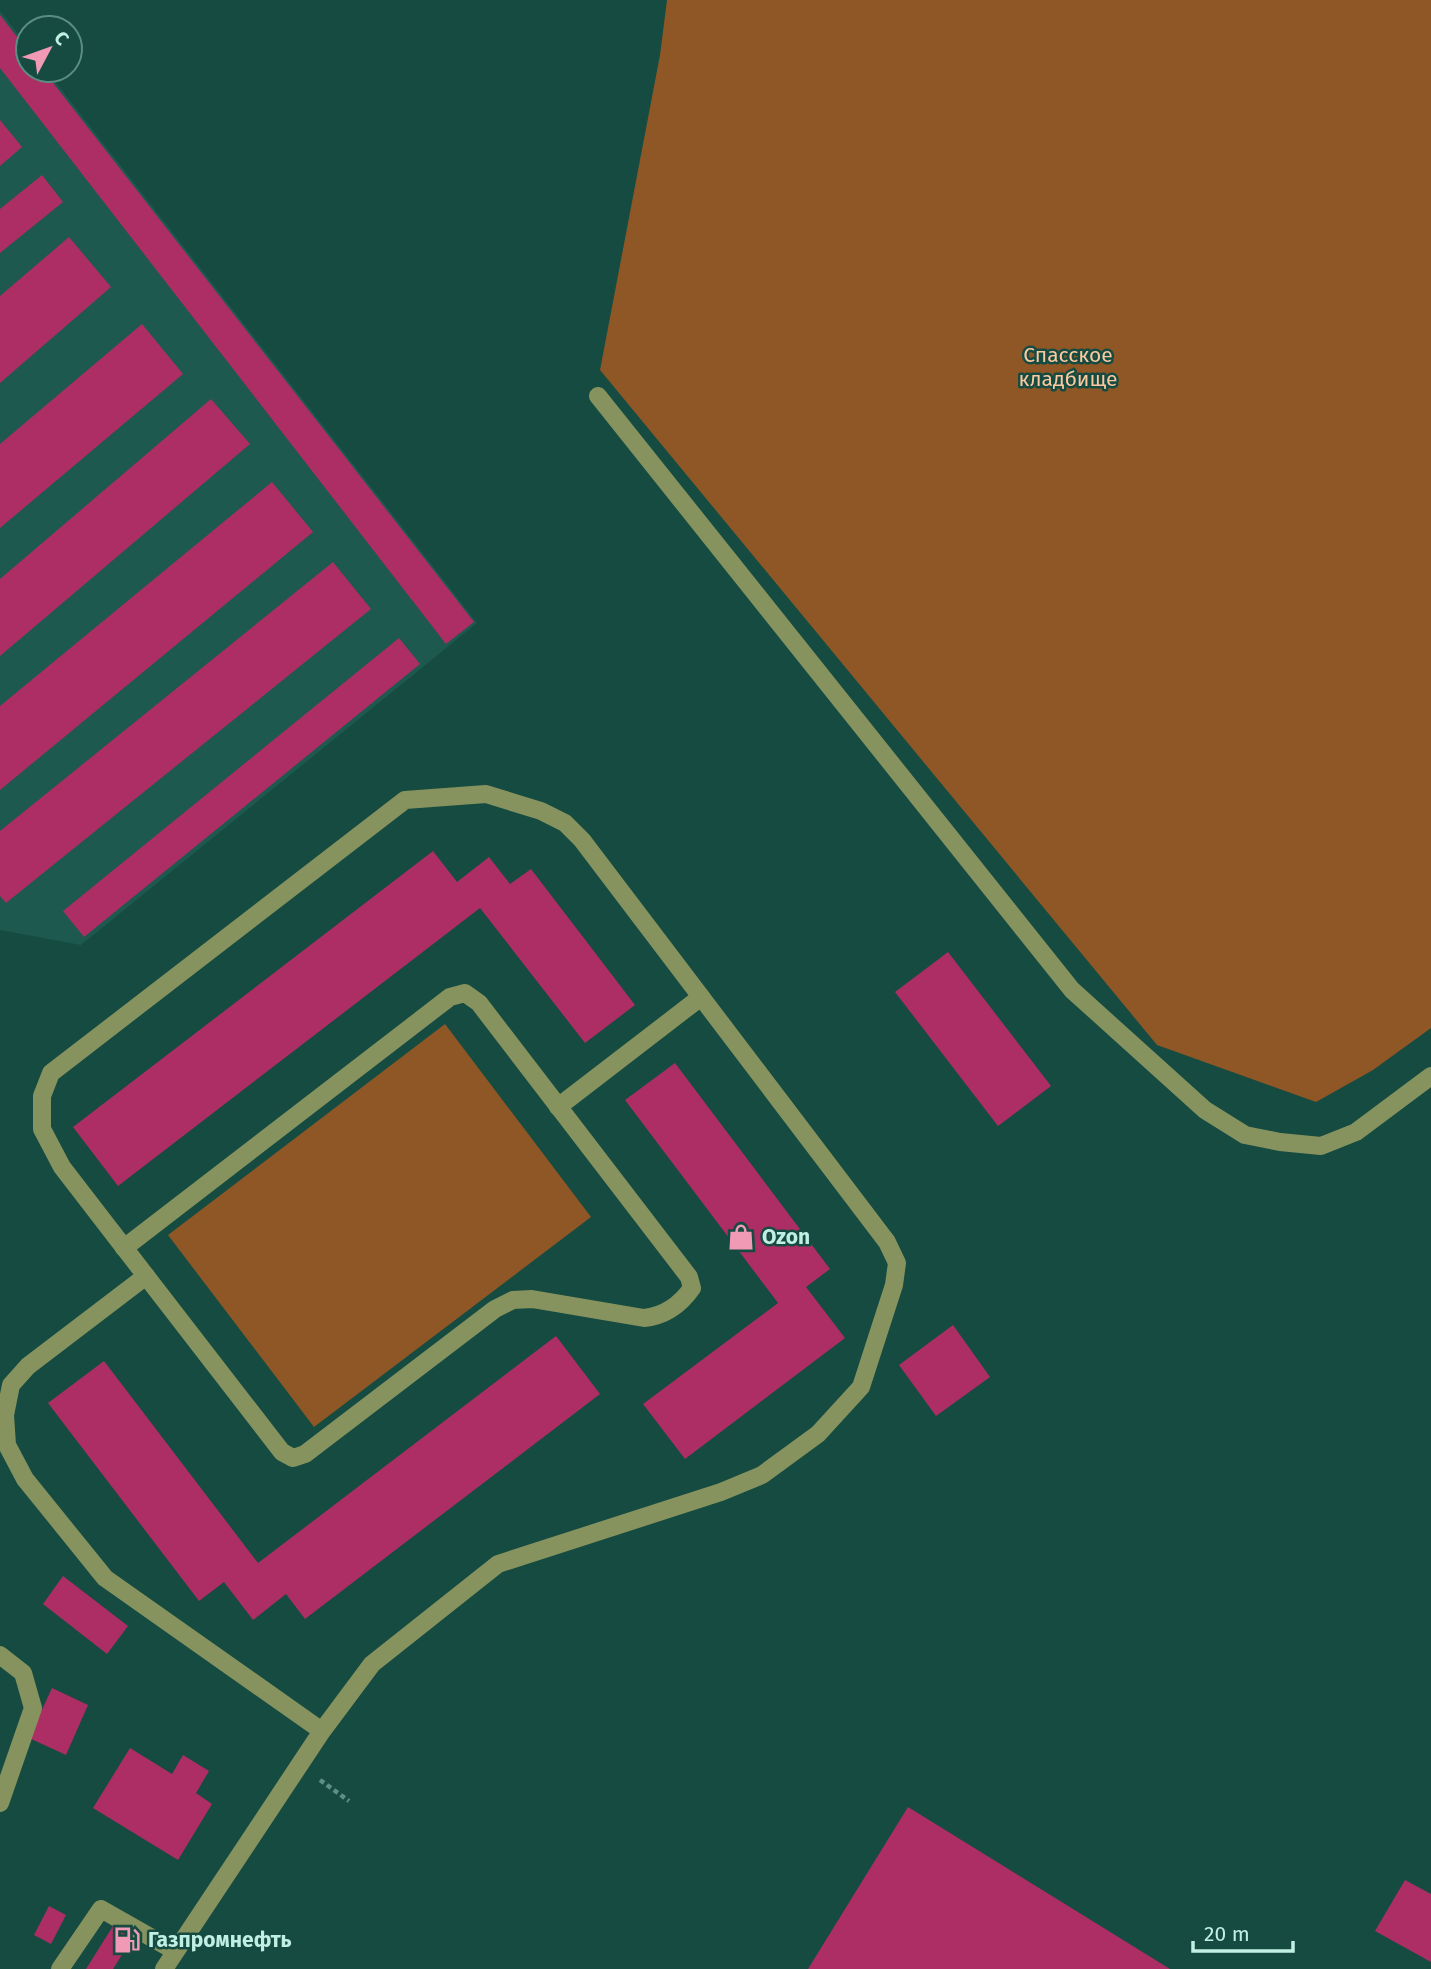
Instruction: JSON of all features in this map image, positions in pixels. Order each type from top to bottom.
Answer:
[{"type":"lane","points":[[598,396],[1072,990],[1205,1110],[1245,1135],[1321,1146],[1356,1132],[1431,1076]]},
{"type":"lane","points":[[124,1248],[450,997],[465,993],[479,1003],[689,1277],[691,1288],[684,1299],[657,1317],[644,1318],[532,1299],[513,1300],[495,1309],[305,1454],[293,1458],[282,1452],[124,1248],[62,1167],[42,1129],[42,1096],[51,1073],[405,800],[486,794],[541,811],[565,823],[582,840],[887,1242],[897,1263],[894,1285],[861,1387],[818,1434],[762,1475],[721,1492],[498,1564],[372,1664],[322,1731],[164,1969]]},
{"type":"lane","points":[[558,1107],[701,997]]},
{"type":"lane","points":[[146,1276],[28,1366],[11,1385],[3,1444],[25,1479],[104,1578],[322,1731]]},
{"type":"lane","points":[[0,1655],[23,1673],[33,1709],[0,1803]]},
{"type":"lane","points":[[60,1969],[101,1909],[175,1951]]},
{"type":"path","points":[[299,1765],[349,1801]]},
{"type":"shaded area","points":[[0,11],[14,29],[14,84],[57,84],[477,623],[81,945],[0,930]]},
{"type":"green space","name":"Спасское кладбище","points":[[667,0],[1431,0],[1431,1028],[1373,1070],[1316,1102],[1157,1045],[600,370],[660,55]]},
{"type":"green space","points":[[445,1024],[591,1217],[314,1427],[168,1235]]},
{"type":"building","points":[[0,15],[14,33],[14,84],[54,84],[474,622],[446,644],[0,68]]},
{"type":"building","points":[[0,120],[22,147],[0,166]]},
{"type":"building","points":[[42,175],[63,202],[0,253],[0,209]]},
{"type":"building","points":[[69,237],[111,287],[0,383],[0,296]]},
{"type":"building","points":[[142,324],[183,374],[0,528],[0,444]]},
{"type":"building","points":[[211,399],[250,444],[0,656],[0,579]]},
{"type":"building","points":[[272,482],[313,532],[0,790],[0,706]]},
{"type":"building","points":[[333,562],[371,609],[6,903],[0,896],[0,831]]},
{"type":"building","points":[[399,638],[420,664],[84,937],[63,911]]},
{"type":"building","points":[[433,851],[457,882],[489,857],[510,884],[531,869],[635,1005],[585,1043],[480,908],[118,1186],[73,1127]]},
{"type":"building","points":[[948,952],[1051,1086],[998,1126],[895,992]]},
{"type":"building","points":[[675,1063],[830,1269],[806,1287],[845,1338],[685,1459],[643,1404],[778,1303],[625,1100]]},
{"type":"building","points":[[953,1325],[990,1377],[936,1416],[899,1365]]},
{"type":"building","points":[[556,1336],[600,1394],[305,1619],[286,1594],[253,1620],[224,1582],[199,1601],[48,1403],[104,1361],[258,1563]]},
{"type":"building","points":[[63,1576],[128,1626],[107,1654],[43,1604]]},
{"type":"building","points":[[52,1688],[88,1705],[66,1755],[29,1738]]},
{"type":"building","points":[[130,1748],[172,1774],[183,1755],[209,1771],[196,1793],[212,1804],[178,1860],[93,1808]]},
{"type":"building","points":[[908,1807],[1170,1969],[808,1969]]},
{"type":"building","points":[[1405,1880],[1431,1894],[1431,1962],[1375,1931]]},
{"type":"building","points":[[49,1906],[66,1915],[51,1944],[34,1935]]},
{"type":"building","points":[[113,1926],[132,1939],[113,1969],[86,1969]]},
{"type":"place","name":"Ozon","points":[[741,1237]]},
{"type":"place","name":"Газпромнефть","points":[[127,1940]]}]
